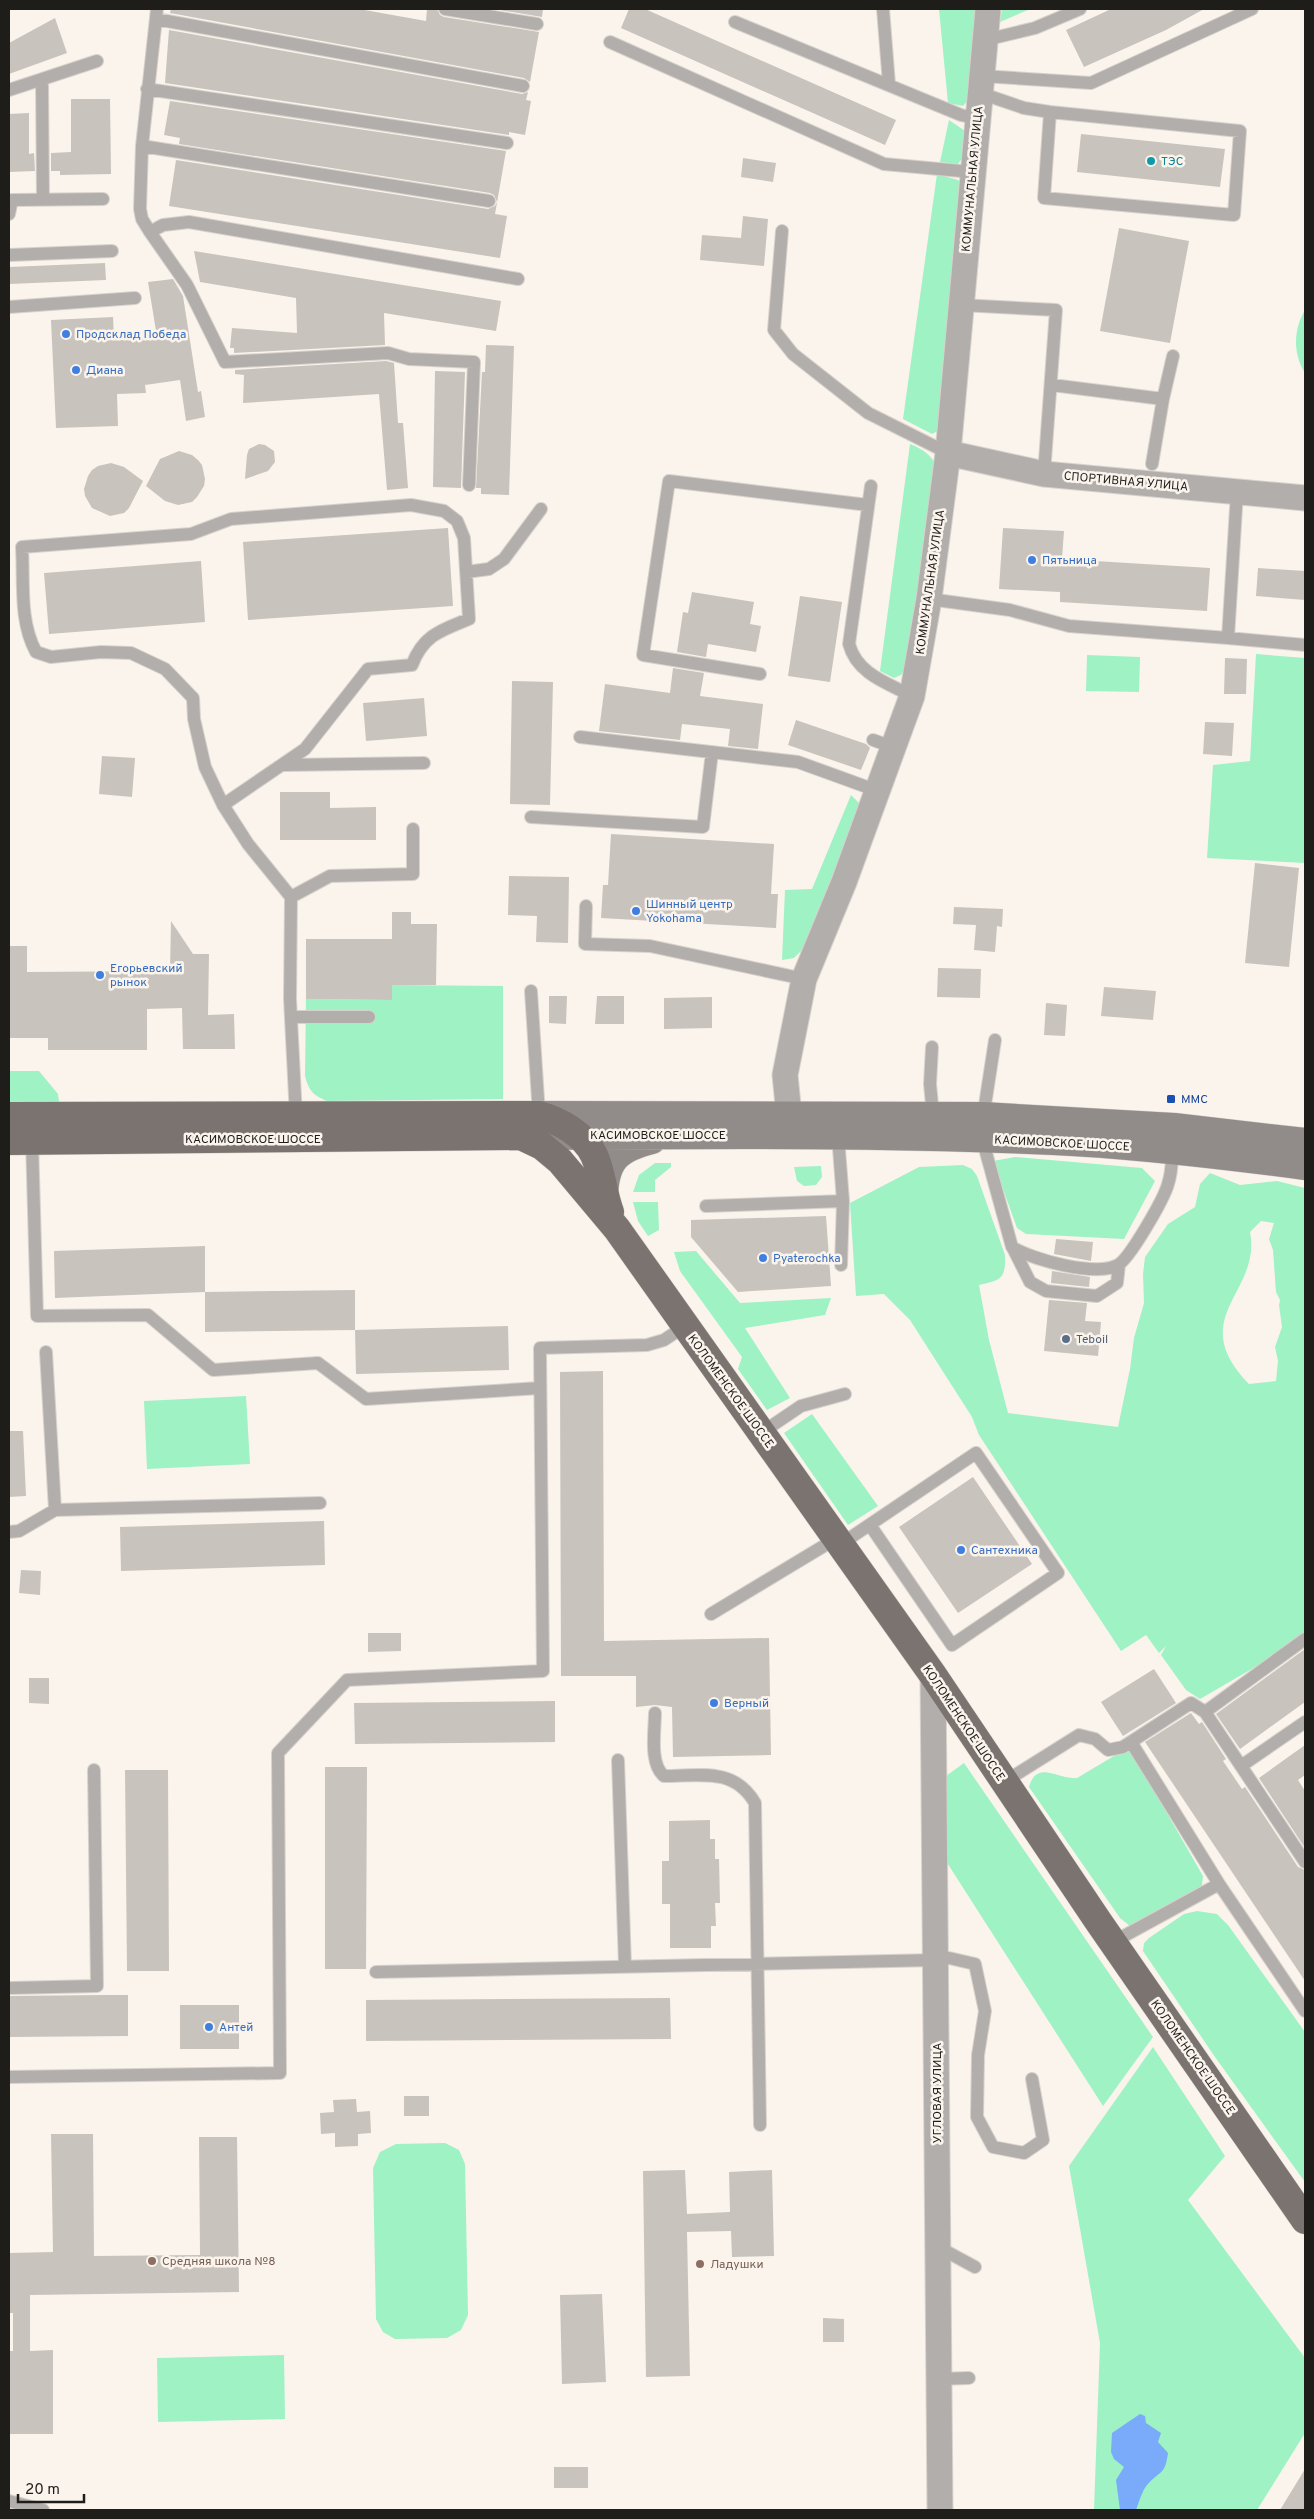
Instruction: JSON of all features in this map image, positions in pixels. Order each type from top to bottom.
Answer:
[{"type":"main road","name":"КАСИМОВСКОЕ ШОССЕ","points":[[20,1141],[539,1115],[629,1115],[790,1125],[838,1136],[982,1127],[1174,1138],[1305,1142]]},
{"type":"main road","points":[[539,1115],[557,1120],[578,1136]]},
{"type":"main road","points":[[629,1115],[590,1127],[570,1144],[568,1155],[594,1192],[605,1179],[609,1164],[620,1153],[632,1145],[668,1135]]},
{"type":"main road","name":"КАСИМОВСКОЕ ШОССЕ","points":[[9,1116],[521,1136],[668,1135],[933,1115],[982,1127]]},
{"type":"main road","name":"КОЛОМЕНСКОЕ ШОССЕ","points":[[521,1136],[548,1151],[594,1192],[617,1229],[684,1326],[933,1675],[1113,1942],[1305,2220]]},
{"type":"main road","name":"КАСИМОВСКОЕ ШОССЕ","points":[[1174,1138],[1305,1166]]},
{"type":"street","name":"КОММУНАЛЬНАЯ УЛИЦА","points":[[790,1125],[786,1075],[804,979],[844,882],[878,791],[883,743],[912,696],[928,599],[948,453],[988,9]]},
{"type":"street","name":"СПОРТИВНАЯ УЛИЦА","points":[[948,453],[1044,474],[1305,498]]},
{"type":"street","name":"УГЛОВАЯ УЛИЦА","points":[[933,1675],[937,1960],[940,2510]]},
{"type":"lane","points":[[445,9],[537,24]]},
{"type":"lane","points":[[883,9],[889,84]]},
{"type":"lane","points":[[985,40],[1035,28],[1080,9]]},
{"type":"lane","points":[[981,85],[1091,83],[1252,9]]},
{"type":"lane","points":[[469,485],[474,362],[410,359],[388,353],[225,362],[187,285],[150,232],[142,219],[140,209],[142,146],[156,14],[523,86]]},
{"type":"lane","points":[[735,22],[961,114],[978,119]]},
{"type":"lane","points":[[610,42],[884,164],[972,172]]},
{"type":"lane","points":[[9,90],[96,61]]},
{"type":"lane","points":[[42,79],[43,200]]},
{"type":"lane","points":[[981,85],[1024,108],[1240,130],[1234,215],[1044,198],[1050,112]]},
{"type":"lane","points":[[147,89],[506,143]]},
{"type":"lane","points":[[142,146],[489,201]]},
{"type":"lane","points":[[9,214],[12,200],[103,199]]},
{"type":"lane","points":[[150,232],[163,226],[189,222],[518,279]]},
{"type":"lane","points":[[782,231],[774,330],[793,354],[868,413],[948,453]]},
{"type":"lane","points":[[9,255],[112,252]]},
{"type":"lane","points":[[9,306],[135,298]]},
{"type":"lane","points":[[962,305],[1056,310],[1044,474]]},
{"type":"lane","points":[[1152,464],[1163,398],[1173,356]]},
{"type":"lane","points":[[1052,385],[1163,398]]},
{"type":"lane","points":[[760,674],[643,655],[669,481],[868,505]]},
{"type":"lane","points":[[871,486],[849,644],[853,657],[863,669],[912,696]]},
{"type":"lane","points":[[1228,638],[1237,492]]},
{"type":"lane","points":[[223,805],[305,749],[368,669],[412,665],[416,654],[431,635],[469,619],[464,538],[457,521],[444,511],[411,505],[231,519],[191,534],[22,547],[25,618],[28,637],[36,652],[51,657],[101,652],[131,653],[165,669],[193,698],[194,719],[205,767],[223,805],[248,844],[290,897],[291,1017],[297,1127]]},
{"type":"lane","points":[[466,572],[489,569],[504,559],[541,509]]},
{"type":"lane","points":[[928,599],[1010,610],[1069,626],[1305,645]]},
{"type":"lane","points":[[580,737],[798,762],[878,791]]},
{"type":"lane","points":[[531,817],[703,827],[712,752]]},
{"type":"lane","points":[[284,765],[424,763]]},
{"type":"lane","points":[[290,897],[330,876],[413,874],[413,829]]},
{"type":"lane","points":[[586,906],[585,944],[650,946],[804,979]]},
{"type":"lane","points":[[531,991],[539,1115]]},
{"type":"lane","points":[[291,1017],[369,1017]]},
{"type":"lane","points":[[995,1040],[982,1127],[1012,1247],[1030,1282],[1046,1290],[1097,1296],[1117,1283],[1119,1265]]},
{"type":"lane","points":[[932,1046],[930,1084],[933,1115]]},
{"type":"lane","points":[[838,1136],[842,1200],[841,1265]]},
{"type":"lane","points":[[1012,1247],[1026,1256],[1058,1265],[1106,1268],[1119,1265],[1131,1253],[1168,1185],[1174,1138]]},
{"type":"lane","points":[[20,1141],[37,1316],[148,1315],[213,1370],[318,1363],[366,1399],[540,1388]]},
{"type":"lane","points":[[706,1206],[842,1200]]},
{"type":"lane","points":[[9,2077],[280,2073],[278,1753],[347,1680],[543,1671],[540,1348],[647,1345],[664,1340],[684,1326]]},
{"type":"lane","points":[[46,1352],[55,1510]]},
{"type":"lane","points":[[761,1432],[801,1406],[845,1394]]},
{"type":"lane","points":[[711,1614],[870,1525],[976,1453],[1058,1573],[952,1645],[870,1525]]},
{"type":"lane","points":[[9,1532],[19,1531],[55,1510],[320,1503]]},
{"type":"lane","points":[[1205,1712],[1305,1639]]},
{"type":"lane","points":[[1004,1782],[1079,1735],[1095,1739],[1108,1750],[1123,1748],[1191,1703],[1205,1712],[1305,1862]]},
{"type":"lane","points":[[654,1713],[655,1757],[659,1772],[664,1776],[722,1776],[732,1779],[749,1793],[755,1803],[760,2125]]},
{"type":"lane","points":[[1241,1766],[1305,1722]]},
{"type":"lane","points":[[1131,1742],[1219,1884],[1305,2011]]},
{"type":"lane","points":[[618,1760],[625,1966]]},
{"type":"lane","points":[[9,1988],[97,1986],[94,1770]]},
{"type":"lane","points":[[1113,1942],[1219,1884]]},
{"type":"lane","points":[[376,1972],[937,1960],[949,1958],[975,1964],[985,2011],[978,2054],[977,2117],[993,2146],[1024,2152],[1043,2140],[1032,2079]]},
{"type":"lane","points":[[938,2247],[975,2268]]},
{"type":"lane","points":[[938,2380],[969,2378]]},
{"type":"lane","points":[[9,2501],[44,2510]]},
{"type":"green space","points":[[939,9],[977,9],[968,100],[963,106],[948,103]]},
{"type":"green space","points":[[1002,9],[1030,9],[1000,22]]},
{"type":"green space","points":[[949,120],[965,131],[963,157],[958,164],[940,162]]},
{"type":"green space","points":[[937,174],[958,180],[961,183],[940,430],[932,434],[903,419]]},
{"type":"green space","points":[[1305,310],[1305,373],[1298,358],[1296,342],[1298,326]]},
{"type":"green space","points":[[910,444],[928,454],[938,472],[905,669],[901,675],[894,678],[880,671]]},
{"type":"green space","points":[[1256,654],[1305,658],[1305,863],[1207,858],[1213,765],[1250,761]]},
{"type":"green space","points":[[1087,655],[1140,657],[1139,692],[1086,691]]},
{"type":"green space","points":[[851,795],[859,803],[858,813],[803,949],[794,958],[782,960],[785,890],[812,889]]},
{"type":"green space","points":[[392,985],[503,986],[503,1099],[327,1101],[312,1092],[305,1076],[306,999],[391,1000]]},
{"type":"green space","points":[[9,1071],[39,1071],[58,1094],[59,1101],[57,1103],[9,1105]]},
{"type":"green space","points":[[1015,1157],[1142,1168],[1155,1181],[1124,1239],[1026,1234],[1017,1228],[993,1161]]},
{"type":"green space","points":[[655,1163],[671,1163],[671,1167],[655,1180],[655,1192],[633,1192],[639,1175]]},
{"type":"green space","points":[[963,1165],[972,1169],[977,1176],[1005,1255],[1004,1270],[1000,1278],[979,1285],[989,1340],[1008,1413],[1118,1427],[1130,1369],[1134,1338],[1144,1303],[1143,1274],[1145,1257],[1168,1224],[1195,1207],[1200,1184],[1210,1173],[1240,1185],[1277,1181],[1305,1188],[1305,1638],[1200,1699],[1186,1690],[1161,1655],[1166,1646],[1159,1653],[1146,1635],[1121,1651],[979,1435],[972,1417],[910,1320],[884,1294],[856,1296],[850,1203],[919,1167]],"holes":[[[1261,1221],[1274,1223],[1269,1239],[1273,1250],[1276,1292],[1280,1300],[1282,1327],[1275,1347],[1278,1361],[1276,1381],[1249,1384],[1231,1361],[1223,1341],[1224,1323],[1246,1272],[1251,1253],[1250,1232]]]},
{"type":"green space","points":[[821,1166],[822,1177],[816,1185],[804,1186],[797,1181],[794,1167]]},
{"type":"green space","points":[[633,1202],[658,1202],[659,1230],[648,1236],[638,1221]]},
{"type":"green space","points":[[696,1251],[740,1303],[831,1298],[825,1315],[745,1328],[790,1398],[767,1410],[738,1369],[742,1357],[680,1271],[674,1252]]},
{"type":"green space","points":[[246,1396],[250,1464],[147,1469],[144,1401]]},
{"type":"green space","points":[[812,1414],[878,1506],[848,1525],[784,1433]]},
{"type":"green space","points":[[1129,1747],[1203,1876],[1202,1885],[1198,1891],[1130,1926],[1120,1918],[1029,1787],[1037,1774],[1043,1772],[1077,1778]]},
{"type":"green space","points":[[964,1763],[1153,2037],[1103,2106],[944,1858],[946,1776]]},
{"type":"green space","points":[[1197,1911],[1217,1914],[1228,1925],[1305,2032],[1305,2182],[1215,2057],[1143,1951],[1144,1943],[1149,1938],[1184,1914]]},
{"type":"green space","points":[[1153,2047],[1225,2156],[1188,2200],[1305,2358],[1305,2433],[1257,2510],[1094,2510],[1100,2343],[1069,2166]]},
{"type":"green space","points":[[445,2143],[459,2150],[465,2164],[468,2315],[461,2330],[447,2338],[395,2339],[383,2332],[376,2319],[373,2168],[380,2152],[396,2144]]},
{"type":"green space","points":[[284,2355],[285,2419],[158,2422],[157,2358]]},
{"type":"water","points":[[1140,2414],[1145,2416],[1146,2423],[1161,2433],[1158,2442],[1168,2453],[1167,2460],[1161,2472],[1145,2487],[1136,2510],[1120,2510],[1116,2480],[1124,2467],[1114,2459],[1111,2452],[1112,2433]]},
{"type":"building","points":[[171,9],[359,9],[426,21],[427,9],[437,9],[440,15],[444,17],[539,32],[530,82],[524,78],[170,13]]},
{"type":"building","points":[[494,9],[543,9],[542,17]]},
{"type":"building","points":[[629,9],[645,9],[896,120],[885,145],[621,28]]},
{"type":"building","points":[[1111,9],[1204,9],[1166,30],[1084,67],[1066,30]]},
{"type":"building","points":[[55,18],[67,53],[9,74],[9,43]]},
{"type":"building","points":[[169,30],[522,94],[528,92],[526,100],[531,101],[525,135],[509,132],[509,135],[165,83]]},
{"type":"building","points":[[71,99],[110,99],[111,174],[60,175],[60,171],[51,171],[51,153],[71,152]]},
{"type":"building","points":[[170,101],[506,151],[495,214],[507,216],[500,258],[169,206],[176,160],[488,209],[495,206],[497,202],[494,195],[490,193],[179,144],[180,138],[164,135]]},
{"type":"building","points":[[29,113],[29,154],[34,153],[35,171],[9,172],[9,114]]},
{"type":"building","name":"ТЭС","points":[[1081,134],[1225,149],[1220,187],[1077,172]]},
{"type":"building","points":[[743,158],[776,163],[773,182],[741,177]]},
{"type":"building","points":[[743,216],[768,219],[764,266],[700,260],[702,235],[741,238]]},
{"type":"building","points":[[1119,228],[1189,241],[1170,343],[1100,331]]},
{"type":"building","points":[[194,251],[501,301],[496,331],[384,313],[385,345],[234,353],[234,348],[230,348],[232,328],[297,333],[296,298],[200,282]]},
{"type":"building","points":[[105,263],[106,280],[9,284],[9,267]]},
{"type":"building","points":[[173,279],[183,296],[198,392],[201,391],[205,417],[186,421],[180,380],[145,385],[146,393],[117,394],[118,426],[56,428],[51,320],[113,317],[114,339],[157,337],[148,282]]},
{"type":"building","points":[[486,345],[514,346],[509,495],[481,494],[481,488],[476,488],[482,372],[485,372]]},
{"type":"building","points":[[386,361],[394,363],[398,423],[403,423],[408,488],[387,490],[379,394],[243,403],[244,375],[235,374],[235,370]]},
{"type":"building","points":[[435,371],[465,372],[461,488],[433,487]]},
{"type":"building","points":[[259,444],[265,445],[274,451],[275,462],[268,471],[245,479],[249,449]]},
{"type":"building","points":[[179,451],[192,455],[198,460],[202,465],[205,479],[204,486],[192,502],[178,505],[165,501],[146,486],[160,459]]},
{"type":"building","points":[[111,463],[124,467],[143,481],[129,508],[124,513],[110,516],[92,508],[85,496],[84,489],[92,470],[98,466]]},
{"type":"building","points":[[448,528],[453,606],[248,620],[243,542]]},
{"type":"building","points":[[1003,528],[1064,531],[1062,559],[1210,568],[1207,611],[1060,602],[1060,592],[999,589]]},
{"type":"building","points":[[201,561],[205,622],[49,634],[44,573]]},
{"type":"building","points":[[1258,568],[1305,571],[1305,600],[1256,596]]},
{"type":"building","points":[[692,592],[754,602],[750,624],[761,626],[756,652],[708,644],[706,657],[677,652],[683,612],[688,613]]},
{"type":"building","points":[[800,596],[842,602],[830,682],[788,676]]},
{"type":"building","points":[[1225,658],[1247,659],[1246,694],[1224,694]]},
{"type":"building","points":[[673,668],[704,673],[700,696],[763,704],[758,749],[728,746],[730,729],[682,724],[680,740],[599,731],[605,684],[670,693]]},
{"type":"building","points":[[512,681],[553,682],[550,805],[510,804]]},
{"type":"building","points":[[424,698],[427,736],[366,741],[363,703]]},
{"type":"building","points":[[796,720],[866,744],[870,748],[861,770],[788,745]]},
{"type":"building","points":[[1205,722],[1234,723],[1232,756],[1203,754]]},
{"type":"building","points":[[102,756],[135,758],[132,797],[99,794]]},
{"type":"building","points":[[280,792],[330,792],[330,808],[376,807],[376,840],[280,840]]},
{"type":"building","points":[[611,834],[774,844],[771,894],[778,894],[776,928],[601,918],[603,885],[608,885]]},
{"type":"building","points":[[1255,863],[1299,868],[1289,967],[1245,963]]},
{"type":"building","points":[[509,876],[569,877],[568,943],[536,942],[537,916],[508,915]]},
{"type":"building","points":[[954,907],[1003,909],[1002,927],[997,926],[995,952],[974,950],[976,925],[953,924]]},
{"type":"building","points":[[392,912],[411,912],[411,924],[437,924],[436,985],[392,985],[392,1000],[306,999],[306,939],[392,939]]},
{"type":"building","points":[[171,921],[193,954],[209,954],[208,1015],[234,1014],[235,1049],[183,1049],[182,1008],[147,1009],[147,1050],[48,1050],[48,1038],[9,1038],[9,946],[27,946],[27,972],[170,971]]},
{"type":"building","points":[[938,968],[981,969],[980,998],[937,997]]},
{"type":"building","points":[[1104,987],[1156,991],[1153,1020],[1101,1016]]},
{"type":"building","points":[[549,996],[567,996],[566,1024],[549,1023]]},
{"type":"building","points":[[597,996],[624,996],[624,1024],[595,1024]]},
{"type":"building","points":[[712,997],[712,1028],[664,1029],[664,998]]},
{"type":"building","points":[[1046,1003],[1067,1005],[1065,1036],[1044,1035]]},
{"type":"building","points":[[826,1216],[831,1286],[738,1292],[691,1237],[691,1220]]},
{"type":"building","points":[[1056,1239],[1093,1242],[1091,1261],[1054,1254]]},
{"type":"building","points":[[205,1246],[205,1292],[55,1298],[54,1251]]},
{"type":"building","points":[[1052,1271],[1090,1277],[1089,1287],[1051,1283]]},
{"type":"building","points":[[355,1290],[355,1330],[205,1332],[205,1292]]},
{"type":"building","points":[[1049,1300],[1087,1303],[1085,1321],[1101,1322],[1098,1356],[1044,1351]]},
{"type":"building","points":[[508,1326],[509,1370],[356,1374],[355,1330]]},
{"type":"building","points":[[603,1371],[604,1641],[769,1638],[771,1755],[673,1757],[672,1707],[655,1705],[636,1707],[636,1676],[561,1676],[560,1372]]},
{"type":"building","points":[[9,1431],[23,1431],[26,1496],[9,1497]]},
{"type":"building","points":[[973,1477],[1032,1564],[958,1613],[899,1527]]},
{"type":"building","points":[[324,1521],[325,1565],[121,1571],[120,1527]]},
{"type":"building","points":[[21,1570],[41,1571],[40,1595],[19,1593]]},
{"type":"building","points":[[368,1633],[401,1633],[401,1651],[368,1652]]},
{"type":"building","points":[[1305,1649],[1305,1702],[1240,1749],[1216,1714]]},
{"type":"building","points":[[1154,1669],[1176,1703],[1123,1736],[1101,1702]]},
{"type":"building","points":[[29,1678],[49,1678],[49,1704],[29,1703]]},
{"type":"building","points":[[555,1701],[555,1742],[355,1744],[354,1703]]},
{"type":"building","points":[[1191,1713],[1199,1724],[1202,1722],[1226,1759],[1223,1761],[1242,1789],[1245,1787],[1298,1867],[1305,1870],[1305,1981],[1145,1742]]},
{"type":"building","points":[[1305,1745],[1305,1775],[1298,1780],[1305,1791],[1305,1848],[1259,1778]]},
{"type":"building","points":[[325,1767],[367,1767],[366,1969],[325,1969]]},
{"type":"building","points":[[125,1770],[168,1770],[169,1971],[127,1971]]},
{"type":"building","points":[[710,1820],[710,1839],[715,1839],[715,1859],[719,1859],[720,1903],[715,1903],[716,1926],[711,1926],[711,1948],[670,1948],[670,1904],[662,1904],[662,1861],[669,1861],[669,1821]]},
{"type":"building","points":[[128,1995],[128,2036],[9,2037],[9,1996]]},
{"type":"building","points":[[670,1998],[671,2039],[366,2041],[366,2000]]},
{"type":"building","name":"Антей","points":[[180,2005],[239,2005],[239,2049],[180,2049]]},
{"type":"building","points":[[404,2096],[429,2096],[429,2116],[404,2116]]},
{"type":"building","points":[[356,2099],[357,2112],[370,2111],[371,2133],[358,2134],[358,2146],[335,2147],[335,2133],[321,2134],[320,2113],[334,2112],[333,2100]]},
{"type":"building","points":[[51,2134],[93,2134],[94,2256],[200,2255],[199,2137],[237,2137],[239,2292],[30,2295],[30,2351],[53,2350],[53,2434],[9,2434],[9,2351],[13,2351],[13,2313],[9,2313],[9,2253],[53,2252]]},
{"type":"building","points":[[685,2170],[687,2214],[730,2212],[729,2172],[772,2170],[774,2256],[732,2257],[731,2231],[687,2232],[690,2376],[646,2377],[643,2171]]},
{"type":"building","points":[[602,2294],[606,2382],[562,2384],[560,2295]]},
{"type":"building","points":[[823,2318],[844,2319],[844,2342],[823,2342]]},
{"type":"building","points":[[554,2467],[588,2467],[588,2488],[554,2488]]},
{"type":"building","points":[[1305,2469],[1305,2510],[1280,2510]]},
{"type":"place","name":"ТЭС","points":[[1151,161]]},
{"type":"place","name":"Продсклад Победа","points":[[66,334]]},
{"type":"place","name":"Диана","points":[[76,370]]},
{"type":"place","name":"Пятьница","points":[[1032,560]]},
{"type":"place","name":"Шинный центр Yokohama","points":[[636,911]]},
{"type":"place","name":"Егорьевский рынок","points":[[100,975]]},
{"type":"place","name":"ММС","points":[[1171,1099]]},
{"type":"place","name":"Pyaterochka","points":[[763,1258]]},
{"type":"place","name":"Teboil","points":[[1066,1339]]},
{"type":"place","name":"Сантехника","points":[[961,1550]]},
{"type":"place","name":"Верный","points":[[714,1703]]},
{"type":"place","name":"Антей","points":[[209,2027]]},
{"type":"place","name":"Средняя школа №8","points":[[152,2261]]},
{"type":"place","name":"Ладушки","points":[[700,2264]]}]
